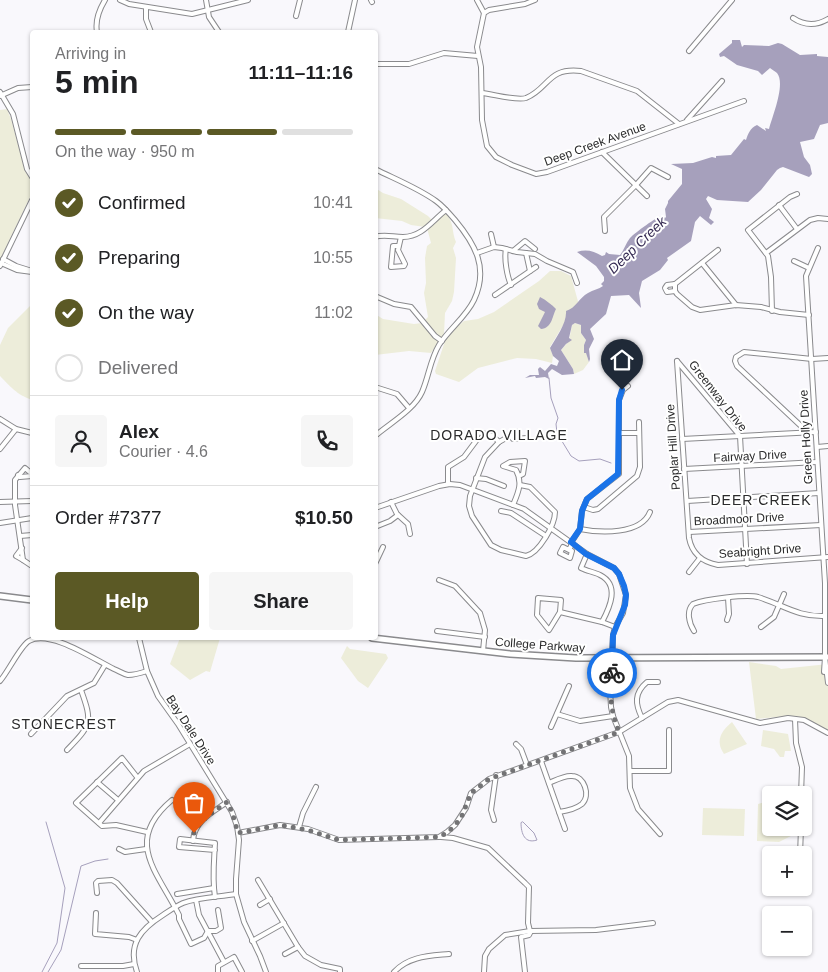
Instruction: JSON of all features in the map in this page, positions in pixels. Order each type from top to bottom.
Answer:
[{"type":"main road","points":[[0,596],[30,600]]},
{"type":"main road","name":"College Parkway","points":[[378,639],[538,656],[613,659],[827,657]]},
{"type":"street","points":[[97,30],[98,15],[105,0]]},
{"type":"street","points":[[120,0],[146,7],[192,14],[248,0]]},
{"type":"street","points":[[206,0],[207,11],[218,30]]},
{"type":"street","points":[[296,16],[300,0]]},
{"type":"street","points":[[348,30],[355,0]]},
{"type":"street","points":[[471,0],[478,1],[484,13],[489,10],[525,4],[535,0]]},
{"type":"street","points":[[689,51],[732,0]]},
{"type":"street","points":[[146,7],[146,19],[150,30]]},
{"type":"street","name":"Deep Creek Avenue","points":[[484,13],[477,47],[481,67],[482,120],[487,146],[496,157],[528,172],[542,174],[744,101]]},
{"type":"street","points":[[793,18],[800,23],[809,24],[820,23],[828,19]]},
{"type":"street","points":[[378,64],[409,64],[444,53],[478,56]]},
{"type":"street","points":[[482,93],[520,99],[531,95],[560,72],[581,71],[637,91],[679,124]]},
{"type":"street","points":[[685,122],[722,81]]},
{"type":"street","points":[[30,87],[18,88],[1,94],[12,114],[30,173]]},
{"type":"street","points":[[602,152],[648,196]]},
{"type":"street","points":[[27,166],[30,170]]},
{"type":"street","points":[[605,231],[604,217],[650,168],[668,176]]},
{"type":"street","points":[[378,171],[431,198],[446,210],[469,237],[477,253],[480,270],[476,295],[468,309],[442,341],[432,360],[421,394],[409,408],[378,433]]},
{"type":"street","points":[[772,311],[770,266],[766,253],[748,230],[779,205],[797,194]]},
{"type":"street","points":[[30,204],[2,263],[17,270],[30,271]]},
{"type":"street","points":[[779,205],[797,229]]},
{"type":"street","points":[[378,236],[411,236],[423,231],[446,210]]},
{"type":"street","points":[[766,253],[814,218],[828,219]]},
{"type":"street","points":[[491,234],[494,247]]},
{"type":"street","points":[[399,246],[393,246],[390,267],[404,266],[405,264],[398,250],[399,246],[401,237]]},
{"type":"street","points":[[512,251],[525,241],[534,249]]},
{"type":"street","points":[[477,253],[494,247],[526,254],[536,254],[573,272],[577,282]]},
{"type":"street","name":"Green Holly Drive","points":[[818,248],[806,276],[821,525],[826,557],[825,616],[828,684]]},
{"type":"street","points":[[506,249],[505,254],[511,285]]},
{"type":"street","points":[[675,291],[667,292],[665,288],[667,285],[675,284],[718,250]]},
{"type":"street","points":[[526,254],[530,271]]},
{"type":"street","points":[[794,261],[809,268]]},
{"type":"street","points":[[702,263],[736,305]]},
{"type":"street","points":[[495,295],[536,267]]},
{"type":"street","points":[[675,284],[675,291],[692,307],[700,310],[736,305],[809,315]]},
{"type":"street","points":[[378,297],[394,304],[411,307],[435,336],[442,341]]},
{"type":"street","points":[[805,432],[801,426],[737,366],[736,357],[744,352],[812,359],[828,358]]},
{"type":"street","name":"Greenway Drive","points":[[677,361],[740,436],[747,564]]},
{"type":"street","name":"Poplar Hill Drive","points":[[677,361],[689,532]]},
{"type":"street","points":[[569,550],[580,529],[582,511],[587,499],[618,474],[619,400],[622,390],[628,386]]},
{"type":"street","points":[[378,388],[397,394],[409,408]]},
{"type":"street","points":[[0,419],[16,429],[30,432]]},
{"type":"street","points":[[584,507],[593,510],[598,509],[637,476],[640,467],[639,422]]},
{"type":"street","points":[[0,449],[16,429]]},
{"type":"street","points":[[448,484],[448,467],[464,457],[476,441],[478,432],[493,436],[500,442]]},
{"type":"street","points":[[516,432],[500,442],[485,457],[469,502],[470,512],[492,545],[500,550],[526,556],[534,552],[546,536],[555,519],[554,510],[530,487],[520,484]]},
{"type":"street","points":[[682,439],[816,432]]},
{"type":"street","points":[[620,433],[639,433]]},
{"type":"street","points":[[510,435],[513,439],[527,438]]},
{"type":"street","points":[[816,447],[828,446]]},
{"type":"street","points":[[513,505],[520,484],[519,476],[516,470],[503,466],[510,462],[525,461],[523,474],[519,476]]},
{"type":"street","name":"Fairway Drive","points":[[684,470],[817,462]]},
{"type":"street","points":[[30,473],[25,468],[15,480],[15,502],[23,560],[30,565]]},
{"type":"street","points":[[18,475],[20,477],[30,475]]},
{"type":"street","points":[[476,478],[486,479],[504,486]]},
{"type":"street","points":[[378,507],[448,484],[454,484],[528,512],[586,554],[614,568],[619,574],[626,595],[625,605],[613,635],[610,696],[613,716],[629,756],[630,788],[638,809],[660,834]]},
{"type":"street","points":[[687,501],[819,493]]},
{"type":"street","points":[[0,502],[30,501]]},
{"type":"street","points":[[391,502],[398,515],[408,524],[410,534]]},
{"type":"street","points":[[501,511],[510,513],[546,536]]},
{"type":"street","points":[[580,529],[628,530],[644,521],[650,512]]},
{"type":"street","points":[[378,526],[398,515]]},
{"type":"street","points":[[0,523],[30,518]]},
{"type":"street","name":"Broadmoor Drive","points":[[689,532],[821,525]]},
{"type":"street","points":[[689,532],[692,548],[700,558],[689,572]]},
{"type":"street","points":[[20,536],[30,535]]},
{"type":"street","points":[[378,558],[383,547]]},
{"type":"street","points":[[586,554],[581,568],[605,579],[612,592],[610,607],[602,622]]},
{"type":"street","name":"Seabright Drive","points":[[700,558],[709,564],[718,565],[826,557]]},
{"type":"street","points":[[439,580],[455,586],[480,613],[484,624],[483,651]]},
{"type":"street","points":[[761,627],[772,620],[784,594]]},
{"type":"street","points":[[694,631],[690,621],[689,609],[692,605],[699,602],[728,598],[756,597],[804,616],[825,616]]},
{"type":"street","points":[[538,598],[561,600],[560,612],[549,630],[537,615],[538,598]]},
{"type":"street","points":[[728,598],[728,620]]},
{"type":"street","points":[[560,612],[615,627]]},
{"type":"street","points":[[437,632],[485,637]]},
{"type":"street","points":[[0,681],[24,645],[31,640]]},
{"type":"street","points":[[52,640],[83,652],[105,665],[128,674],[147,671]]},
{"type":"street","name":"Bay Dale Drive","points":[[139,640],[147,671],[158,696],[178,724],[232,812],[238,833],[236,894],[244,922],[266,972]]},
{"type":"street","points":[[31,734],[68,696],[94,683],[105,665]]},
{"type":"street","points":[[642,718],[637,708],[638,691],[646,682],[658,682]]},
{"type":"street","points":[[551,727],[568,686]]},
{"type":"street","points":[[67,750],[81,735],[88,722],[88,708],[81,690]]},
{"type":"street","points":[[439,837],[448,832],[461,818],[471,793],[479,786],[496,776],[619,732],[668,702],[678,700],[760,723],[776,720],[804,720],[828,733]]},
{"type":"street","points":[[557,714],[580,721],[613,716]]},
{"type":"street","points":[[795,719],[796,743],[802,767],[802,786]]},
{"type":"street","points":[[630,771],[669,770],[668,730]]},
{"type":"street","points":[[99,823],[137,778],[150,767],[190,744]]},
{"type":"street","points":[[516,744],[521,749],[527,766]]},
{"type":"street","points":[[137,778],[122,758],[76,803],[105,826],[116,825],[147,832]]},
{"type":"street","points":[[542,761],[565,829]]},
{"type":"street","points":[[494,820],[492,810],[496,776]]},
{"type":"street","points":[[549,783],[569,776],[575,776],[582,781],[586,792],[585,798],[580,805],[559,812]]},
{"type":"street","points":[[97,782],[118,800]]},
{"type":"street","points":[[299,827],[303,813],[316,787]]},
{"type":"street","points":[[172,800],[161,809],[151,822],[147,832],[146,849],[154,870],[175,907],[191,944],[204,938],[208,931]]},
{"type":"street","points":[[194,840],[194,833],[202,820],[227,802]]},
{"type":"street","points":[[238,833],[280,825],[299,827],[339,840],[439,837],[453,838],[488,848],[528,887],[530,931]]},
{"type":"street","points":[[215,850],[179,847],[180,839],[215,843],[215,850],[212,870],[215,897]]},
{"type":"street","points":[[119,849],[125,852],[146,849]]},
{"type":"street","points":[[97,894],[96,883],[98,881],[112,880],[130,896],[152,922]]},
{"type":"street","points":[[258,880],[298,947],[314,963],[340,969],[340,972]]},
{"type":"street","points":[[177,894],[214,888]]},
{"type":"street","points":[[137,972],[134,964],[134,951],[137,940],[144,929],[152,922],[175,907],[196,900],[236,894]]},
{"type":"street","points":[[260,905],[270,899]]},
{"type":"street","points":[[196,900],[199,915],[224,962]]},
{"type":"street","points":[[208,931],[216,931],[221,928],[218,910]]},
{"type":"street","points":[[96,913],[95,934],[129,937],[137,940]]},
{"type":"street","points":[[252,940],[284,923]]},
{"type":"street","points":[[484,972],[485,956],[489,949],[505,935],[530,931],[596,930],[653,923]]},
{"type":"street","points":[[525,972],[521,937],[529,934],[530,931]]},
{"type":"street","points":[[285,954],[298,947]]},
{"type":"street","points":[[394,972],[402,964],[415,958],[449,954]]},
{"type":"street","points":[[218,972],[218,966],[234,957],[242,972]]},
{"type":"street","points":[[80,966],[123,966],[134,964]]},
{"type":"green space","points":[[7,109],[11,119],[24,166],[30,176],[30,197],[0,260],[0,110]]},
{"type":"green space","points":[[378,190],[401,199],[432,220],[425,227],[411,225],[402,221],[378,218]]},
{"type":"green space","points":[[445,213],[450,220],[456,242],[453,248],[456,258],[454,292],[452,301],[445,313],[444,334],[431,353],[409,351],[378,355],[378,316],[383,319],[414,324],[422,323],[428,317],[424,293],[426,283],[425,258],[427,246],[431,243],[427,228]]},
{"type":"green space","points":[[550,271],[561,271],[571,276],[579,305],[550,347],[553,356],[552,363],[536,359],[517,358],[478,368],[459,382],[436,374],[435,371],[445,341],[450,333],[464,321],[478,319],[494,312],[539,281]]},
{"type":"green space","points":[[30,306],[30,399],[18,393],[0,376],[0,345],[8,328]]},
{"type":"green space","points":[[575,323],[581,325],[581,333],[586,340],[584,345],[589,362],[583,370],[574,374],[573,369],[561,350],[569,341],[572,325]]},
{"type":"green space","points":[[179,640],[219,640],[210,672],[206,671],[190,680],[170,664]]},
{"type":"green space","points":[[347,646],[350,649],[386,654],[388,658],[368,688],[358,681],[341,658]]},
{"type":"green space","points":[[749,662],[776,666],[781,669],[828,664],[828,733],[801,717],[786,716],[756,719]]},
{"type":"green space","points":[[732,722],[747,744],[724,754],[720,745],[720,736]]},
{"type":"green space","points":[[763,730],[788,734],[791,751],[785,751],[784,757],[780,757],[774,749],[761,746]]},
{"type":"green space","points":[[762,803],[762,836],[791,836],[779,842],[757,841],[758,804]]},
{"type":"green space","points":[[703,808],[745,809],[744,836],[702,835]]},
{"type":"water","points":[[732,40],[740,40],[742,47],[744,45],[769,46],[778,43],[800,55],[817,54],[817,56],[828,57],[828,123],[820,125],[814,139],[800,142],[804,157],[810,165],[812,174],[809,177],[783,167],[780,168],[748,202],[717,200],[708,196],[706,199],[712,209],[709,218],[714,222],[711,225],[700,216],[695,222],[691,241],[667,258],[668,260],[660,270],[642,281],[639,293],[641,308],[629,295],[611,296],[606,314],[590,329],[594,339],[589,349],[589,362],[586,353],[584,353],[586,340],[581,333],[581,325],[575,323],[572,325],[569,338],[572,340],[561,350],[573,369],[574,374],[562,375],[552,369],[548,373],[549,379],[545,377],[536,378],[535,376],[525,378],[530,375],[539,375],[538,369],[540,367],[545,371],[551,364],[557,366],[559,361],[553,356],[550,348],[563,325],[566,311],[572,308],[585,295],[603,286],[601,284],[604,281],[604,277],[596,266],[577,252],[590,251],[602,256],[606,252],[620,255],[636,232],[660,217],[666,217],[665,209],[668,201],[682,184],[682,169],[671,164],[693,163],[712,157],[716,158],[716,156],[731,155],[744,139],[746,140],[750,131],[755,126],[757,125],[766,131],[765,128],[769,129],[780,85],[777,73],[770,68],[762,75],[758,71],[737,65],[724,56],[720,57],[719,54],[732,43]]},
{"type":"water","points":[[540,297],[556,309],[550,324],[541,329],[538,326],[545,312],[539,309],[537,304]]},
{"type":"waterway","name":"Deep Creek","points":[[549,378],[551,398],[558,418],[556,424],[557,433],[571,456],[579,461],[600,459],[611,463]]},
{"type":"waterway","points":[[42,972],[57,943],[65,888],[46,822]]},
{"type":"waterway","points":[[523,822],[534,833],[537,840],[529,841],[524,837],[521,827],[523,822]]},
{"type":"waterway","points":[[48,972],[61,950],[81,866],[108,859]]},
{"type":"way so far","points":[[194,833],[202,820],[227,802],[238,833],[286,825],[299,827],[339,840],[439,837],[448,832],[461,818],[471,793],[489,779],[619,732],[611,707],[610,682],[612,673]]},
{"type":"district","name":"DORADO VILLAGE","points":[[499,435]]},
{"type":"district","name":"DEER CREEK","points":[[761,500]]},
{"type":"district","name":"STONECREST","points":[[64,724]]},
{"type":"route","points":[[612,673],[613,635],[625,605],[626,595],[624,586],[614,568],[586,554],[571,542],[580,529],[582,511],[587,499],[618,474],[620,453],[619,400],[622,390]]}]
